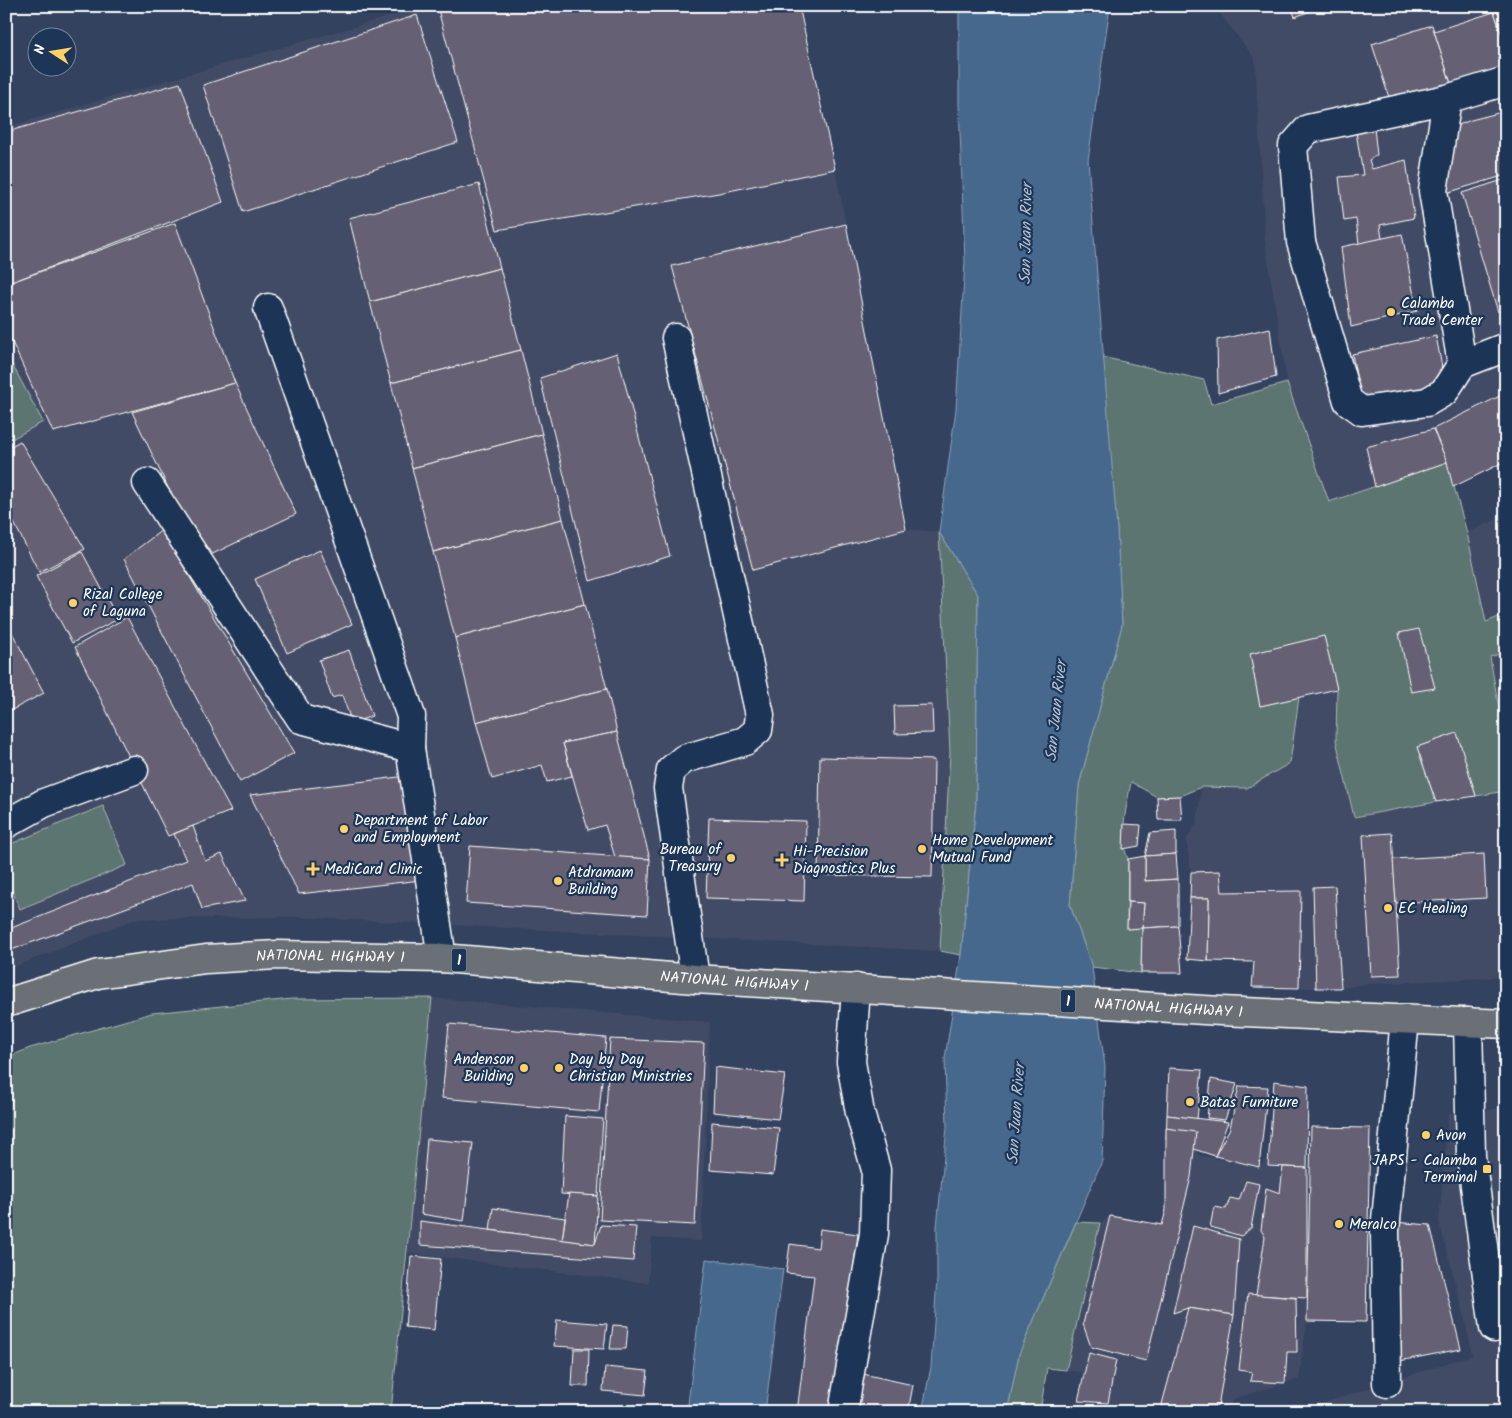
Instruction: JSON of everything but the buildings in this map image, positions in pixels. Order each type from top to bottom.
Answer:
[{"type":"highway","name":"NATIONAL HIGHWAY 1","points":[[6,1003],[98,974],[206,959],[277,955],[442,958],[695,979],[1221,1011],[1506,1024]]},
{"type":"highway","name":"NATIONAL HIGHWAY 1","points":[[1468,1022],[1506,1014]]},
{"type":"lane","points":[[1506,81],[1447,99],[1308,129],[1293,146],[1301,242],[1348,401],[1362,411],[1427,402],[1444,392],[1462,364],[1506,347]]},
{"type":"lane","points":[[1447,99],[1433,191],[1462,364]]},
{"type":"lane","points":[[268,308],[411,716],[410,748],[442,958]]},
{"type":"lane","points":[[676,338],[760,715],[758,730],[745,741],[684,759],[671,770],[668,788],[695,979]]},
{"type":"lane","points":[[148,483],[301,719],[410,748]]},
{"type":"lane","points":[[6,824],[44,803],[134,770]]},
{"type":"lane","points":[[843,1412],[874,1234],[876,1170],[860,1113],[851,1062],[856,988]]},
{"type":"lane","points":[[1387,1383],[1385,1230],[1405,1019]]},
{"type":"lane","points":[[1468,1022],[1471,1156],[1494,1328]]},
{"type":"shaded area","points":[[426,6],[799,6],[835,169],[906,529],[939,532],[950,752],[940,951],[298,917],[135,919],[6,970],[6,127]]},
{"type":"shaded area","name":"Calamba Trade Center","points":[[1214,6],[1506,6],[1506,461],[1453,487],[1447,462],[1329,502],[1287,383],[1265,241],[1255,59]]},
{"type":"shaded area","points":[[1506,515],[1506,614],[1486,622],[1467,533]]},
{"type":"shaded area","points":[[1506,652],[1506,728],[1498,703],[1490,657]]},
{"type":"shaded area","points":[[1337,689],[1336,740],[1354,817],[1506,791],[1506,974],[1487,978],[1367,984],[1341,988],[1299,988],[1301,891],[1222,892],[1220,871],[1191,872],[1186,840],[1197,823],[1201,787],[1247,788],[1289,763],[1299,697]]},
{"type":"shaded area","points":[[432,998],[710,1022],[701,1241],[652,1238],[648,1283],[408,1253]]},
{"type":"shaded area","points":[[1506,1108],[1506,1412],[1296,1412],[1472,1355],[1465,1319],[1439,1222],[1448,1114]]},
{"type":"shaded area","points":[[1164,1135],[1194,1139],[1198,1155],[1259,1167],[1267,1159],[1269,1166],[1307,1168],[1307,1321],[1299,1379],[1236,1398],[1224,1410],[1218,1406],[1161,1408],[1078,1401],[1084,1373],[1066,1370],[1100,1223],[1110,1216],[1162,1224],[1166,1210],[1167,1169],[1166,1140]]},
{"type":"green space","points":[[6,353],[43,422],[6,442]]},
{"type":"green space","points":[[1102,357],[1204,380],[1211,404],[1287,383],[1329,502],[1447,462],[1467,533],[1486,622],[1506,614],[1506,652],[1490,657],[1498,703],[1506,728],[1506,791],[1476,796],[1457,734],[1417,747],[1436,802],[1354,817],[1336,740],[1337,689],[1324,637],[1250,654],[1260,706],[1299,697],[1290,763],[1247,788],[1201,787],[1180,796],[1157,797],[1131,782],[1124,831],[1125,850],[1128,859],[1127,928],[1142,928],[1141,973],[1092,967],[1070,905],[1079,785],[1122,625],[1117,529]]},
{"type":"green space","points":[[939,532],[978,595],[976,803],[961,955],[940,951],[950,752]]},
{"type":"green space","points":[[103,806],[127,865],[20,909],[6,876],[6,846]]},
{"type":"green space","points":[[432,998],[391,1412],[6,1412],[6,1058],[30,1048],[152,1013],[292,999]]},
{"type":"green space","points":[[1076,1222],[1100,1223],[1066,1370],[1047,1368],[1040,1412],[1007,1412],[1019,1354]]},
{"type":"water","name":"San Juan River","points":[[959,6],[1110,6],[1088,160],[1117,529],[1122,625],[1079,785],[1070,905],[1092,967],[1105,1067],[1102,1161],[1019,1354],[1007,1412],[922,1412],[931,1367],[937,1279],[937,1227],[947,1127],[945,1058],[961,955],[976,803],[978,595],[939,532],[956,409],[965,262],[959,104]]},
{"type":"water","points":[[706,1259],[783,1269],[765,1412],[687,1412]]},
{"type":"place","name":"Calamba Trade Center","points":[[1391,312]]},
{"type":"place","name":"Rizal College of Laguna","points":[[73,603]]},
{"type":"place","name":"Department of Labor and Employment","points":[[344,829]]},
{"type":"place","name":"Home Development Mutual Fund","points":[[922,849]]},
{"type":"place","name":"Bureau of Treasury","points":[[731,858]]},
{"type":"place","name":"Hi-Precision Diagnostics Plus","points":[[782,860]]},
{"type":"place","name":"MediCard Clinic","points":[[313,869]]},
{"type":"place","name":"Atdramam Building","points":[[558,881]]},
{"type":"place","name":"EC Healing","points":[[1388,908]]},
{"type":"place","name":"Andenson Building","points":[[524,1068]]},
{"type":"place","name":"Day by Day Christian Ministries","points":[[559,1068]]},
{"type":"place","name":"Batas Furniture","points":[[1190,1102]]},
{"type":"place","name":"Avon","points":[[1426,1135]]},
{"type":"place","name":"JAPS - Calamba Terminal","points":[[1487,1169]]},
{"type":"place","name":"Meralco","points":[[1339,1224]]}]
